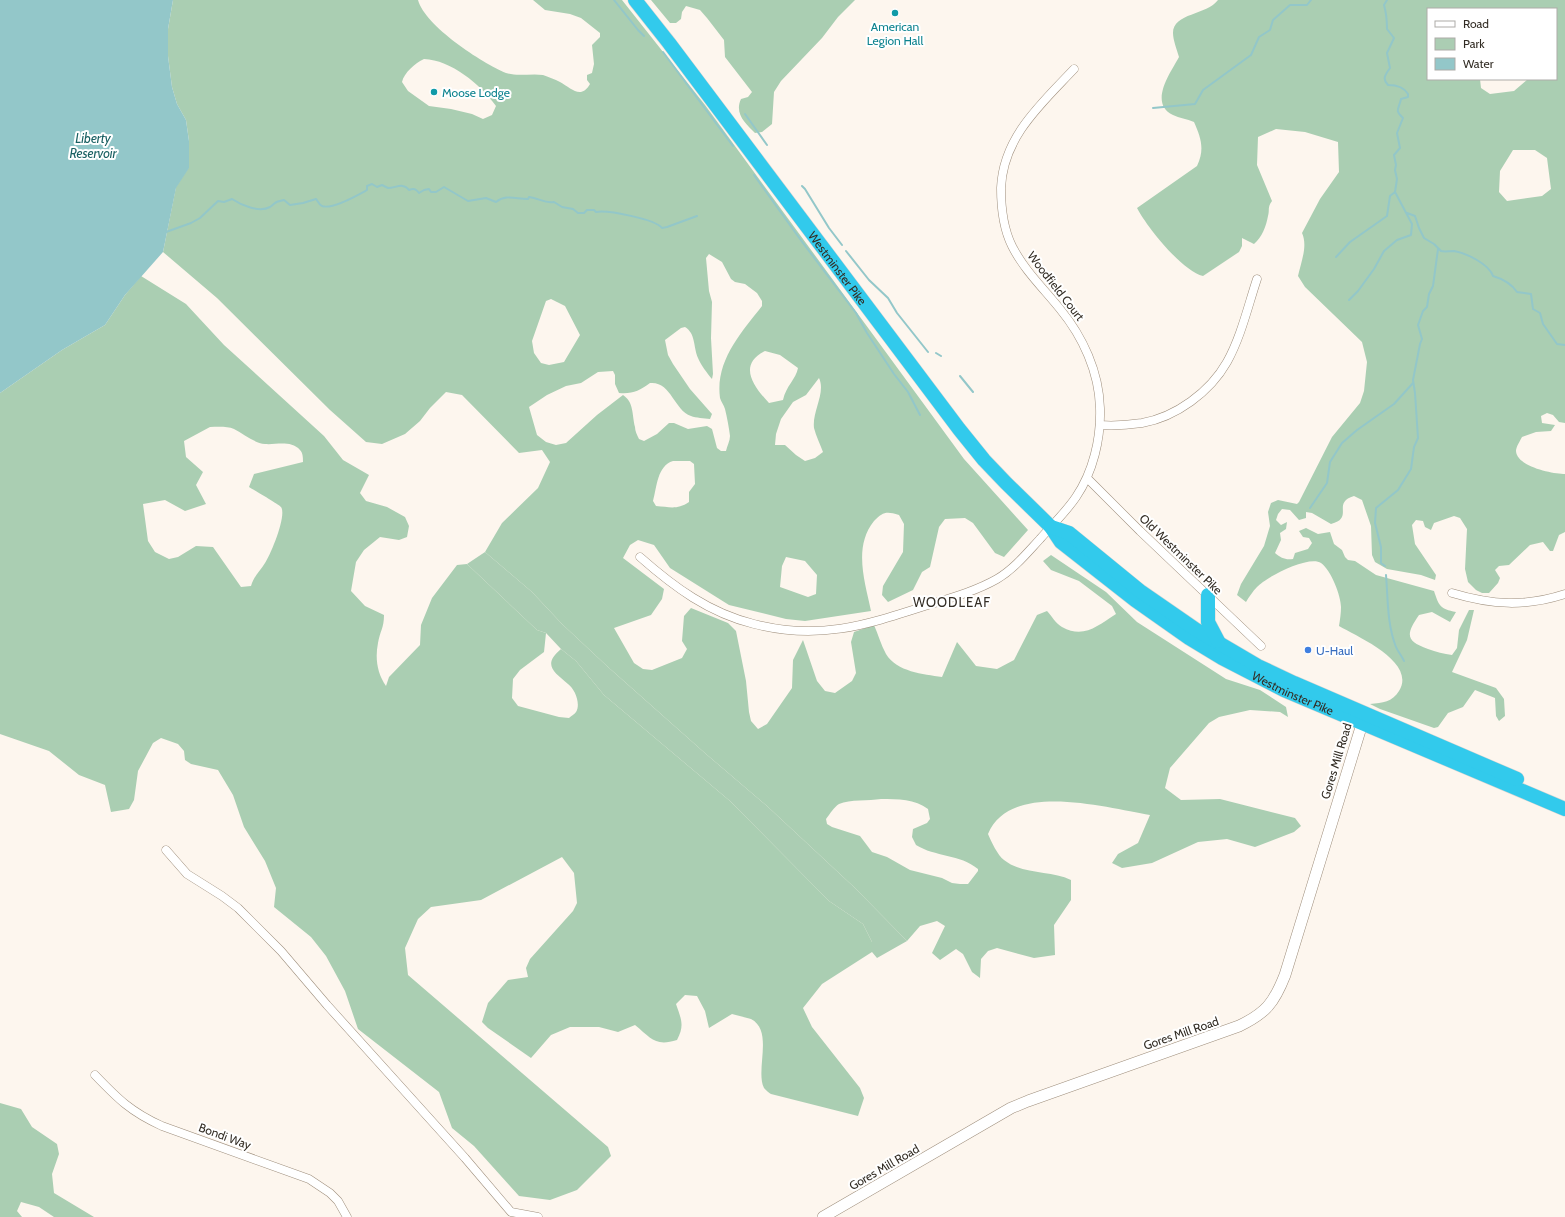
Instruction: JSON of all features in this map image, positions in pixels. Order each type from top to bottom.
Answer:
[{"type":"highway","name":"Westminster Pike","points":[[635,0],[702,85],[959,429],[984,460],[1051,527],[1061,542],[1135,600],[1189,638],[1222,658],[1284,690],[1363,719],[1565,799]]},
{"type":"highway","name":"Westminster Pike","points":[[1051,527],[1069,533],[1140,591],[1195,629],[1258,666],[1363,719],[1565,809]]},
{"type":"highway","points":[[1208,595],[1208,622],[1219,643]]},
{"type":"street","name":"Woodfield Court","points":[[640,557],[665,579],[691,598],[733,618],[776,629],[826,631],[860,626],[879,621],[980,587],[996,580],[1022,558],[1051,527],[1076,498],[1087,478],[1095,456],[1100,425],[1099,392],[1087,351],[1071,324],[1018,256],[1008,235],[1002,212],[1003,174],[1009,151],[1016,137],[1032,114],[1074,69]]},
{"type":"street","points":[[1100,425],[1132,424],[1153,420],[1186,405],[1204,390],[1218,375],[1227,362],[1240,331],[1257,279]]},
{"type":"street","name":"Old Westminster Pike","points":[[1087,478],[1145,536],[1261,646]]},
{"type":"street","points":[[1452,593],[1485,602],[1520,604],[1551,599],[1565,594]]},
{"type":"street","name":"Gores Mill Road","points":[[823,1217],[1011,1108],[1239,1026],[1252,1020],[1264,1011],[1279,990],[1285,975],[1363,719]]},
{"type":"street","points":[[166,850],[187,874],[238,908],[281,951],[327,1006],[465,1158],[511,1212],[538,1217]]},
{"type":"street","name":"Bondi Way","points":[[95,1075],[127,1106],[162,1126],[299,1175],[321,1186],[338,1201],[347,1217]]},
{"type":"green space","points":[[173,0],[418,0],[431,21],[469,52],[483,61],[506,73],[520,75],[543,75],[579,92],[587,89],[590,84],[587,80],[587,75],[592,73],[594,64],[592,45],[600,37],[600,33],[581,18],[570,14],[545,10],[533,0],[622,0],[705,105],[964,459],[1028,530],[1004,557],[995,553],[973,523],[965,518],[945,519],[939,527],[930,567],[922,572],[913,590],[888,602],[882,595],[883,586],[903,552],[904,524],[899,515],[891,513],[882,514],[874,521],[868,531],[862,553],[862,565],[871,611],[805,621],[786,619],[729,605],[670,568],[654,545],[638,540],[630,545],[623,558],[664,589],[662,599],[651,615],[614,628],[634,663],[643,669],[652,670],[682,658],[687,649],[682,641],[684,616],[691,608],[728,623],[736,631],[746,681],[751,721],[758,729],[767,724],[792,688],[793,660],[803,640],[817,681],[825,691],[835,693],[852,681],[856,673],[851,642],[854,632],[874,625],[886,654],[897,665],[911,671],[942,677],[957,642],[976,666],[997,669],[1014,660],[1037,615],[1047,611],[1060,626],[1077,632],[1090,630],[1116,614],[1112,606],[1079,581],[1051,570],[1043,561],[1051,555],[1106,592],[1137,622],[1226,679],[1260,690],[1286,707],[1288,717],[1280,712],[1250,710],[1219,717],[1209,723],[1170,768],[1165,788],[1181,800],[1220,799],[1295,818],[1301,826],[1294,832],[1255,847],[1227,839],[1198,842],[1152,863],[1122,868],[1112,863],[1118,854],[1138,843],[1150,815],[1110,807],[1061,802],[1038,802],[1017,807],[1000,817],[988,834],[999,855],[1011,865],[1071,880],[1071,900],[1054,925],[1055,955],[1034,958],[997,948],[988,951],[981,959],[980,978],[972,972],[963,954],[956,949],[940,960],[932,953],[945,926],[937,921],[920,926],[907,941],[855,888],[767,806],[608,667],[562,624],[532,592],[485,552],[502,523],[538,488],[550,462],[542,450],[519,453],[462,395],[446,392],[430,408],[420,421],[405,434],[382,444],[366,442],[330,410],[217,298],[163,252],[176,187],[189,167],[189,141],[186,120],[177,104],[172,87],[168,56],[168,29]],"holes":[[[424,59],[434,60],[464,75],[482,90],[496,106],[492,115],[483,119],[472,114],[429,106],[408,91],[402,82],[407,72]],[[709,254],[722,262],[731,279],[735,282],[745,284],[757,293],[762,301],[762,306],[731,348],[722,372],[720,398],[725,409],[730,436],[726,451],[721,451],[717,448],[712,429],[707,426],[688,429],[674,423],[669,423],[657,434],[644,441],[639,439],[635,430],[631,405],[627,398],[623,395],[597,415],[566,443],[556,445],[546,442],[537,435],[529,407],[547,395],[566,386],[581,383],[598,372],[613,371],[615,375],[615,384],[619,393],[628,393],[639,390],[650,383],[663,386],[685,413],[693,417],[710,419],[712,414],[690,389],[673,364],[668,355],[665,340],[681,328],[685,327],[689,330],[693,337],[696,354],[699,361],[712,379],[712,302],[709,291],[706,258]],[[551,299],[565,306],[580,335],[564,362],[549,365],[541,363],[534,353],[532,341],[546,301]],[[765,351],[780,355],[798,368],[784,395],[783,400],[769,403],[763,397],[751,376],[750,369],[752,363]],[[819,378],[821,390],[815,415],[814,428],[823,452],[815,458],[805,461],[785,445],[775,445],[776,434],[781,419],[793,402],[806,395]],[[673,461],[690,461],[694,464],[695,484],[689,492],[689,502],[685,505],[677,507],[656,506],[653,501],[658,478],[664,467]],[[786,557],[805,561],[817,575],[816,594],[808,597],[780,587],[782,566]],[[887,799],[906,800],[918,803],[928,809],[930,819],[927,823],[913,829],[912,837],[916,845],[931,852],[971,864],[978,869],[978,871],[968,884],[952,883],[942,878],[910,870],[887,857],[872,852],[860,836],[827,824],[826,819],[834,809],[839,804],[849,801]]]},
{"type":"green space","points":[[651,0],[855,0],[838,17],[822,38],[781,81],[774,92],[772,124],[762,132],[755,133],[742,118],[739,109],[741,99],[748,97],[752,92],[725,57],[724,40],[707,18],[700,10],[686,6],[682,12],[681,19],[676,23],[670,23]]},
{"type":"green space","points":[[1218,0],[1565,0],[1565,423],[1559,422],[1553,415],[1547,413],[1541,416],[1542,423],[1555,425],[1551,431],[1536,432],[1522,437],[1516,451],[1518,457],[1529,465],[1552,473],[1565,474],[1565,532],[1559,535],[1553,551],[1550,551],[1543,542],[1530,545],[1509,565],[1499,566],[1495,570],[1500,578],[1498,583],[1489,593],[1482,593],[1476,590],[1468,582],[1465,569],[1467,529],[1460,518],[1454,516],[1434,523],[1431,530],[1425,527],[1423,521],[1416,520],[1412,525],[1415,544],[1436,575],[1435,580],[1421,575],[1387,569],[1375,562],[1372,555],[1371,526],[1362,500],[1354,496],[1344,502],[1343,514],[1341,518],[1331,524],[1312,513],[1306,512],[1306,518],[1299,520],[1290,510],[1282,509],[1276,520],[1281,525],[1287,522],[1286,529],[1280,533],[1281,540],[1275,553],[1285,559],[1293,559],[1295,553],[1308,549],[1312,543],[1309,538],[1303,537],[1299,531],[1306,528],[1318,534],[1330,532],[1334,544],[1342,550],[1348,560],[1355,561],[1376,575],[1434,591],[1437,600],[1443,608],[1456,612],[1450,622],[1432,612],[1419,615],[1412,627],[1410,636],[1415,643],[1420,646],[1452,655],[1457,648],[1459,630],[1469,610],[1474,610],[1467,640],[1452,672],[1496,688],[1504,699],[1505,716],[1499,721],[1496,716],[1495,698],[1475,690],[1463,707],[1448,713],[1438,727],[1434,728],[1370,704],[1390,700],[1396,695],[1399,691],[1402,680],[1400,670],[1383,652],[1339,626],[1341,602],[1332,577],[1325,566],[1321,563],[1315,561],[1298,564],[1278,573],[1257,587],[1246,602],[1237,595],[1241,584],[1264,546],[1270,526],[1268,512],[1271,503],[1278,500],[1297,504],[1299,502],[1332,437],[1360,403],[1364,391],[1367,362],[1362,342],[1305,287],[1298,276],[1304,249],[1304,238],[1302,233],[1320,199],[1339,172],[1338,142],[1305,132],[1276,129],[1258,137],[1257,165],[1272,201],[1270,203],[1265,228],[1254,244],[1242,238],[1242,246],[1239,252],[1203,276],[1185,266],[1166,247],[1157,237],[1137,208],[1197,166],[1201,154],[1201,144],[1199,133],[1194,122],[1175,116],[1166,110],[1162,103],[1162,95],[1167,79],[1179,57],[1173,36],[1174,26],[1184,18],[1206,9]],"holes":[[[1513,150],[1535,150],[1547,158],[1551,189],[1542,196],[1507,201],[1499,192],[1500,171]]]},
{"type":"green space","points":[[141,276],[186,304],[224,345],[324,436],[343,460],[369,475],[360,493],[366,501],[387,507],[405,517],[409,526],[407,537],[399,540],[380,537],[364,550],[356,562],[351,591],[365,606],[384,615],[378,643],[377,660],[379,671],[386,686],[389,677],[420,645],[421,625],[432,598],[457,565],[467,564],[537,630],[546,633],[544,652],[520,670],[513,679],[512,698],[518,706],[559,717],[569,718],[575,713],[578,701],[575,693],[571,686],[558,676],[551,664],[555,655],[561,649],[576,661],[604,695],[730,801],[829,901],[863,924],[872,942],[872,952],[822,984],[803,1008],[812,1027],[860,1088],[864,1098],[858,1116],[769,1093],[764,1088],[762,1080],[761,1071],[763,1041],[758,1025],[751,1019],[732,1014],[709,1028],[705,1011],[697,996],[685,995],[676,1004],[682,1026],[677,1040],[670,1042],[658,1042],[635,1025],[618,1032],[599,1027],[570,1027],[551,1035],[531,1058],[488,1028],[482,1022],[488,1003],[508,980],[528,977],[526,968],[530,959],[573,911],[577,903],[574,873],[562,857],[481,900],[431,907],[418,919],[405,948],[408,975],[608,1147],[611,1156],[577,1190],[550,1200],[519,1196],[474,1146],[452,1128],[439,1092],[358,1029],[345,991],[326,956],[311,937],[274,907],[276,888],[265,861],[244,827],[233,795],[218,770],[191,764],[185,760],[184,751],[178,744],[161,738],[153,743],[138,771],[134,800],[129,809],[111,812],[105,785],[79,775],[49,751],[0,734],[0,393],[62,350],[105,325],[125,295]],"holes":[[[210,427],[231,428],[253,440],[265,444],[292,445],[300,450],[302,454],[303,462],[254,474],[249,487],[280,506],[282,518],[278,535],[271,552],[251,586],[241,587],[213,547],[196,546],[178,557],[169,559],[155,552],[148,541],[143,504],[165,500],[185,511],[206,504],[196,485],[203,472],[186,457],[184,441]]]},
{"type":"green space","points":[[485,552],[532,592],[562,624],[608,667],[767,806],[855,888],[907,941],[877,958],[872,952],[872,942],[863,924],[829,901],[730,801],[604,695],[576,661],[561,649],[546,633],[537,630],[467,564]]},
{"type":"green space","points":[[0,1103],[21,1109],[32,1127],[57,1144],[59,1154],[52,1174],[54,1193],[94,1217],[54,1217],[39,1207],[21,1202],[17,1211],[22,1217],[0,1217]]},
{"type":"water","name":"Liberty Reservoir","points":[[0,0],[173,0],[168,29],[168,56],[172,87],[177,104],[186,120],[189,141],[189,168],[176,188],[163,252],[125,295],[105,325],[62,350],[0,393]]},
{"type":"waterway","points":[[614,0],[644,36]]},
{"type":"waterway","points":[[1153,108],[1195,104],[1203,90],[1251,55],[1259,37],[1270,30],[1273,20],[1290,5],[1307,5],[1311,0]]},
{"type":"waterway","points":[[1336,257],[1350,242],[1387,216],[1390,196],[1395,192],[1397,179],[1394,155],[1400,148],[1397,133],[1403,118],[1398,109],[1401,99],[1408,97],[1408,94],[1402,88],[1388,85],[1385,81],[1386,75],[1390,68],[1387,53],[1394,38],[1387,29],[1384,5],[1387,0]]},
{"type":"waterway","points":[[663,52],[733,146]]},
{"type":"waterway","points":[[745,114],[767,145]]},
{"type":"waterway","points":[[754,175],[856,313],[867,333],[894,374],[908,392],[920,415]]},
{"type":"waterway","points":[[166,232],[200,218],[218,201],[224,202],[232,199],[245,206],[256,209],[266,209],[277,202],[284,200],[290,205],[316,199],[319,204],[326,207],[338,204],[351,198],[367,190],[367,186],[372,184],[377,187],[382,185],[388,188],[404,186],[409,190],[415,189],[419,193],[429,189],[431,192],[436,192],[444,187],[468,201],[486,198],[496,202],[504,198],[536,198],[548,202],[554,202],[562,207],[573,209],[578,213],[584,213],[587,210],[594,210],[596,212],[610,212],[641,218],[662,228],[697,216]]},
{"type":"waterway","points":[[802,186],[829,228],[842,245]]},
{"type":"waterway","points":[[1349,300],[1358,291],[1374,269],[1384,251],[1397,240],[1411,235],[1412,224],[1395,192]]},
{"type":"waterway","points":[[1407,213],[1415,216],[1424,238],[1434,244],[1441,251],[1454,251],[1465,254],[1482,263],[1487,267],[1493,276],[1503,280],[1517,292],[1531,294],[1533,309],[1540,313],[1543,324],[1557,344],[1565,345]]},
{"type":"waterway","points":[[1385,566],[1381,563],[1381,547],[1375,523],[1376,508],[1398,490],[1411,469],[1414,447],[1418,438],[1413,380],[1422,339],[1418,325],[1423,311],[1427,307],[1429,294],[1433,286],[1438,249]]},
{"type":"waterway","points":[[846,251],[869,280],[888,298],[897,313],[928,352]]},
{"type":"waterway","points":[[936,353],[941,356]]},
{"type":"waterway","points":[[960,376],[973,392]]},
{"type":"waterway","points":[[1310,508],[1327,483],[1330,462],[1342,443],[1357,430],[1394,404],[1413,383]]},
{"type":"waterway","points":[[1386,575],[1388,611],[1391,629],[1396,647],[1404,661]]},
{"type":"place","name":"American Legion Hall","points":[[895,13]]},
{"type":"place","name":"Moose Lodge","points":[[434,92]]},
{"type":"place","name":"U-Haul","points":[[1308,650]]},
{"type":"district","name":"WOODLEAF","points":[[952,602]]}]
